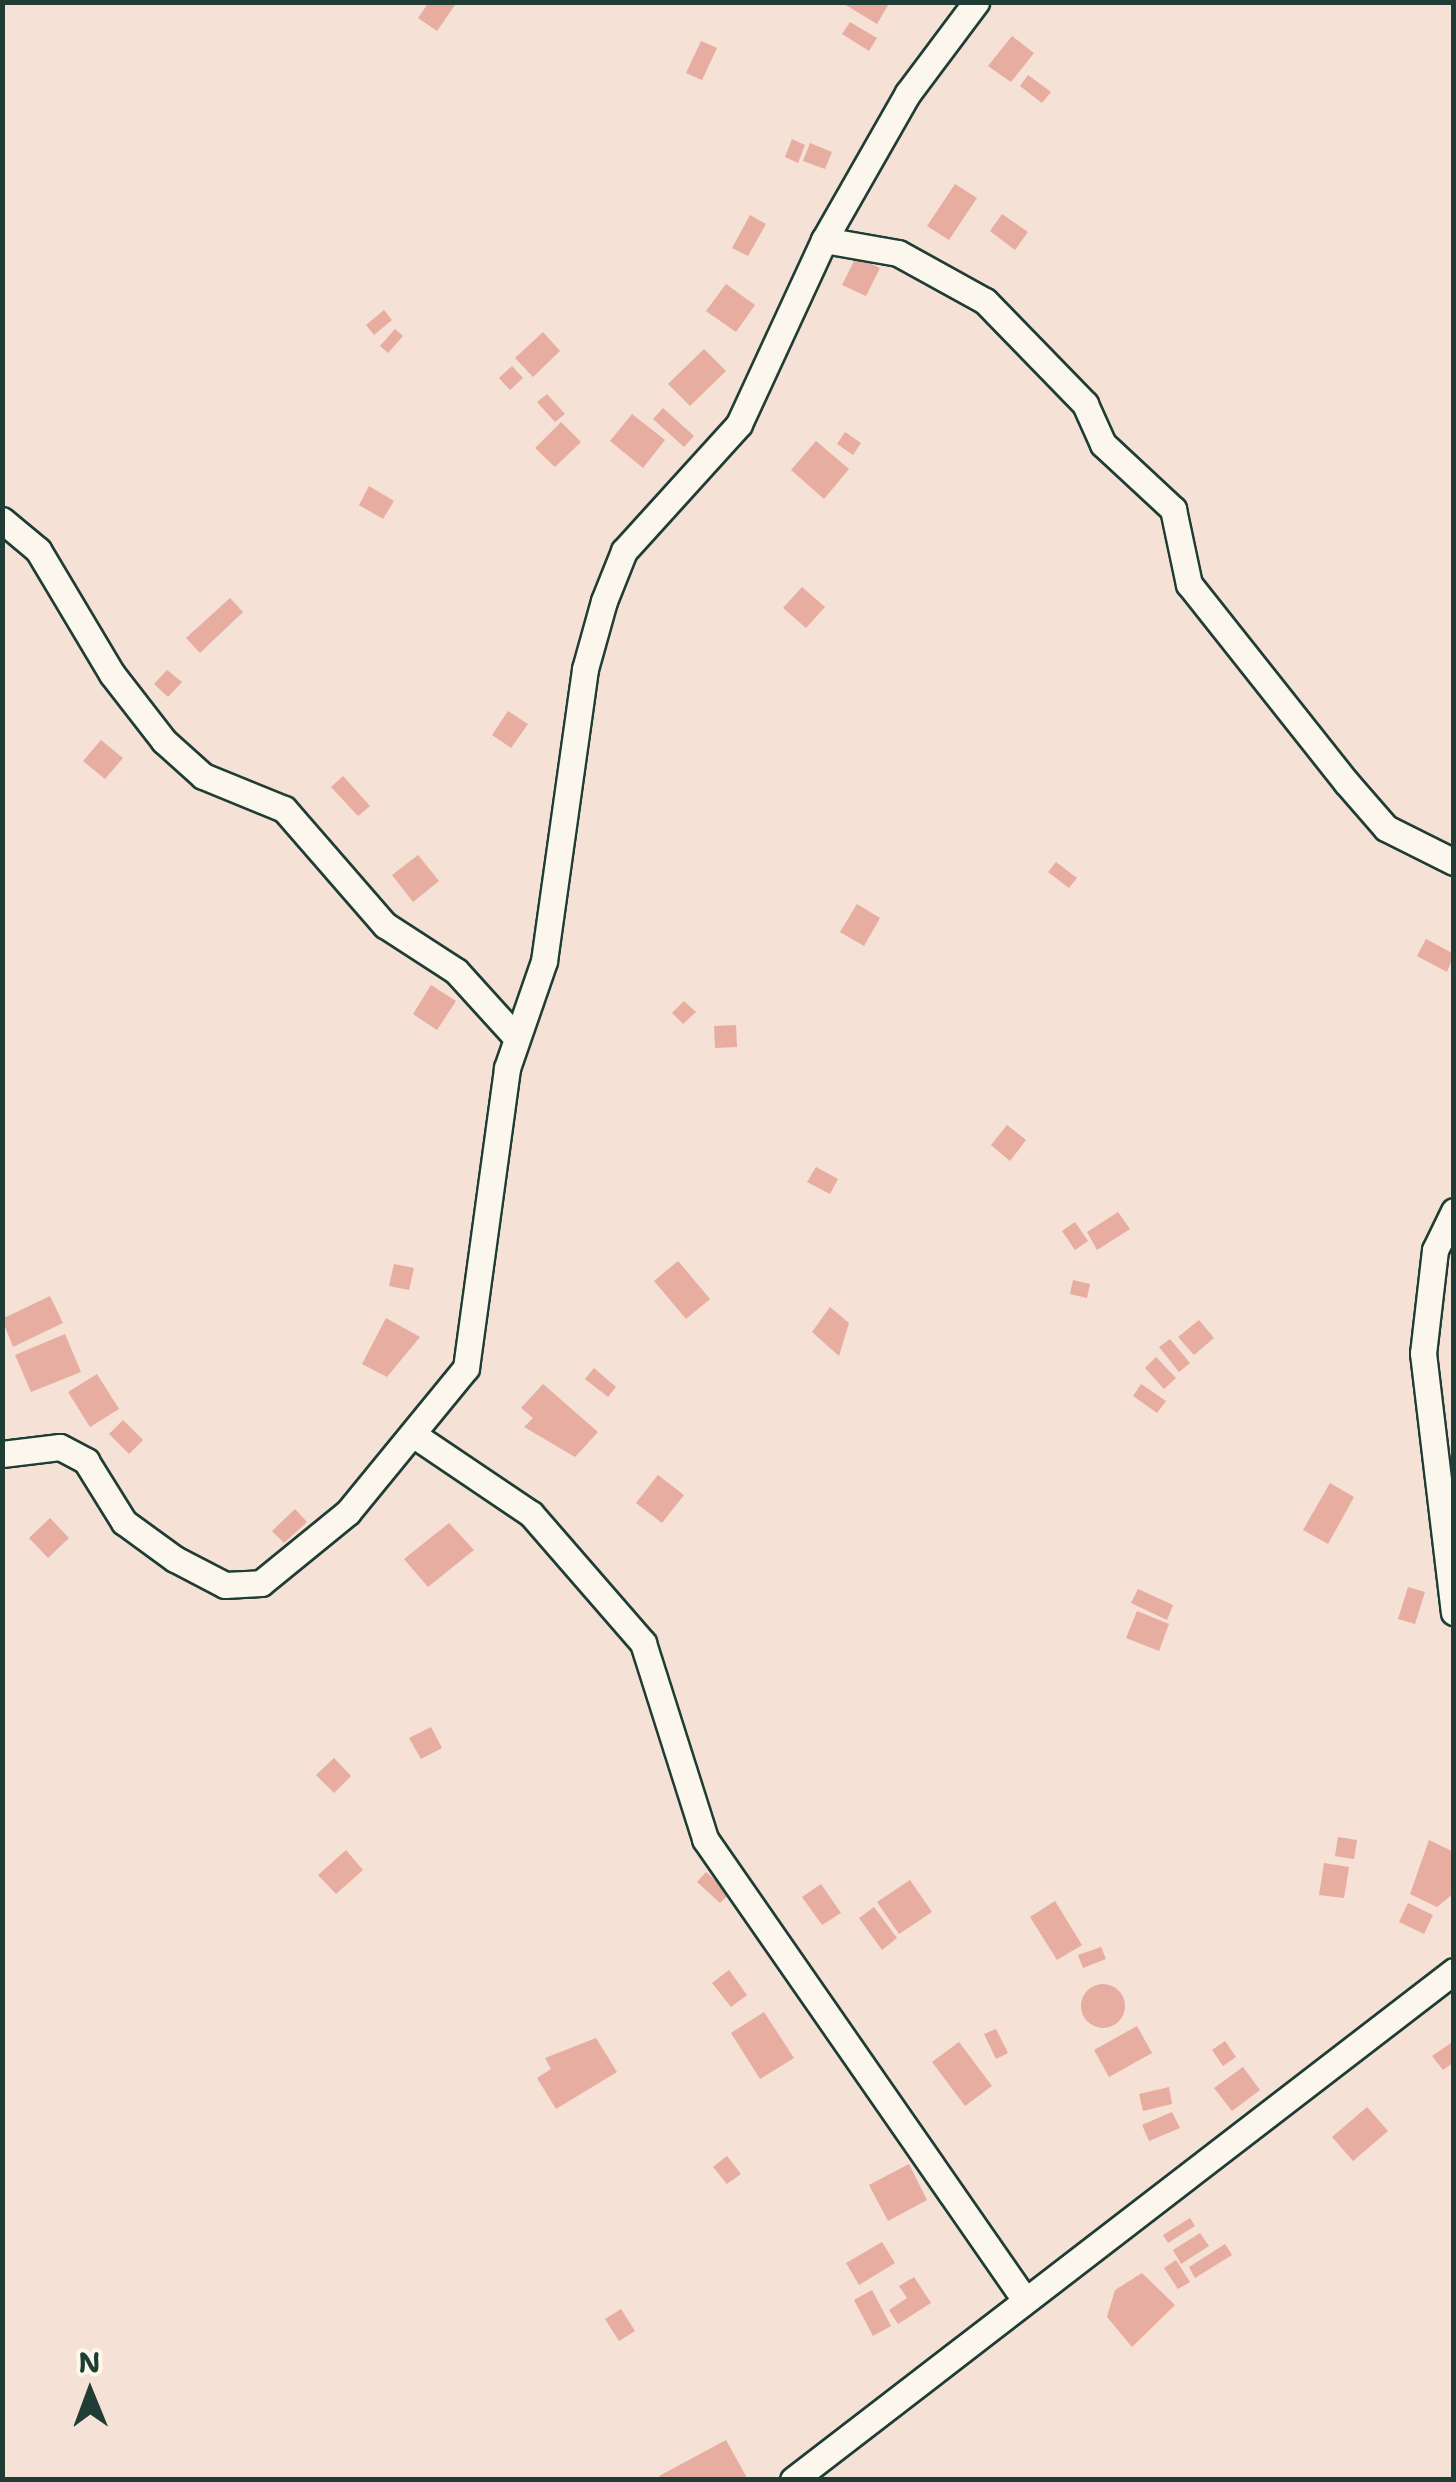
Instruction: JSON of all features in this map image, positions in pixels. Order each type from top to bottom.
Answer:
[{"type":"street","points":[[2,1454],[60,1447],[86,1461],[124,1522],[225,1586],[261,1584],[304,1557],[414,1435],[466,1368],[515,1036],[544,960],[584,670],[611,584],[676,484],[739,424],[824,240],[908,93],[976,2]]},
{"type":"street","points":[[824,240],[898,253],[985,301],[1085,404],[1102,444],[1173,509],[1189,584],[1346,782],[1386,828],[1454,862]]},
{"type":"street","points":[[2,520],[38,550],[112,674],[164,740],[203,776],[284,809],[385,925],[456,971],[515,1036]]},
{"type":"street","points":[[1454,1210],[1435,1250],[1424,1352],[1454,1612]]},
{"type":"street","points":[[414,1435],[531,1514],[643,1643],[705,1839],[1025,2300]]},
{"type":"street","points":[[809,2476],[1025,2300],[1454,1971]]},
{"type":"building","points":[[429,2],[457,2],[437,31],[418,18]]},
{"type":"building","points":[[841,2],[890,2],[877,24]]},
{"type":"building","points":[[850,22],[877,38],[869,51],[842,34]]},
{"type":"building","points":[[1012,36],[1034,53],[1011,82],[988,66]]},
{"type":"building","points":[[701,41],[717,48],[702,80],[686,73]]},
{"type":"building","points":[[1028,75],[1051,92],[1042,103],[1020,86]]},
{"type":"building","points":[[792,139],[805,145],[798,163],[785,157]]},
{"type":"building","points":[[810,143],[832,152],[825,169],[803,161]]},
{"type":"building","points":[[955,184],[977,198],[949,240],[927,226]]},
{"type":"building","points":[[1002,214],[1028,232],[1015,250],[990,231]]},
{"type":"building","points":[[750,215],[766,224],[748,256],[732,248]]},
{"type":"building","points":[[856,257],[880,268],[866,296],[842,285]]},
{"type":"building","points":[[726,284],[755,305],[736,332],[706,311]]},
{"type":"building","points":[[384,310],[392,320],[374,335],[366,325]]},
{"type":"building","points":[[395,329],[403,336],[388,353],[380,346]]},
{"type":"building","points":[[543,332],[560,351],[533,377],[515,358]]},
{"type":"building","points":[[704,349],[726,371],[690,406],[668,384]]},
{"type":"building","points":[[512,366],[523,378],[510,390],[499,378]]},
{"type":"building","points":[[547,394],[565,414],[555,422],[537,402]]},
{"type":"building","points":[[663,408],[694,436],[684,447],[653,419]]},
{"type":"building","points":[[632,414],[665,440],[643,468],[610,441]]},
{"type":"building","points":[[561,422],[581,442],[555,467],[535,448]]},
{"type":"building","points":[[845,432],[861,443],[853,455],[837,444]]},
{"type":"building","points":[[816,441],[849,469],[824,499],[791,470]]},
{"type":"building","points":[[369,486],[394,501],[383,519],[359,505]]},
{"type":"building","points":[[802,587],[825,607],[806,628],[783,608]]},
{"type":"building","points":[[230,598],[243,612],[200,653],[186,638]]},
{"type":"building","points":[[167,670],[182,682],[168,697],[154,684]]},
{"type":"building","points":[[508,711],[528,724],[511,748],[492,735]]},
{"type":"building","points":[[101,740],[123,758],[105,779],[83,761]]},
{"type":"building","points":[[343,776],[370,806],[358,816],[331,787]]},
{"type":"building","points":[[418,855],[439,881],[413,902],[392,875]]},
{"type":"building","points":[[1056,862],[1077,878],[1069,888],[1048,872]]},
{"type":"building","points":[[857,904],[880,918],[864,946],[840,932]]},
{"type":"building","points":[[1426,939],[1454,954],[1447,972],[1417,956]]},
{"type":"building","points":[[431,985],[456,1001],[437,1030],[413,1014]]},
{"type":"building","points":[[684,1001],[696,1012],[683,1024],[672,1013]]},
{"type":"building","points":[[736,1025],[737,1047],[715,1048],[714,1026]]},
{"type":"building","points":[[1007,1125],[1026,1140],[1010,1161],[991,1145]]},
{"type":"building","points":[[816,1167],[838,1179],[830,1194],[807,1182]]},
{"type":"building","points":[[1118,1212],[1130,1229],[1097,1250],[1087,1232]]},
{"type":"building","points":[[1075,1222],[1088,1241],[1075,1250],[1062,1231]]},
{"type":"building","points":[[678,1261],[710,1299],[686,1319],[654,1281]]},
{"type":"building","points":[[394,1264],[414,1268],[409,1290],[389,1286]]},
{"type":"building","points":[[1073,1280],[1090,1284],[1087,1298],[1070,1294]]},
{"type":"building","points":[[50,1296],[63,1323],[13,1347],[2,1319]]},
{"type":"building","points":[[830,1307],[849,1323],[839,1356],[812,1332]]},
{"type":"building","points":[[386,1318],[420,1337],[387,1377],[362,1364]]},
{"type":"building","points":[[1199,1320],[1214,1338],[1194,1355],[1178,1337]]},
{"type":"building","points":[[65,1334],[81,1372],[31,1392],[15,1355]]},
{"type":"building","points":[[1170,1339],[1190,1363],[1179,1372],[1159,1347]]},
{"type":"building","points":[[1156,1357],[1176,1378],[1164,1389],[1145,1368]]},
{"type":"building","points":[[594,1368],[616,1387],[608,1397],[585,1379]]},
{"type":"building","points":[[97,1374],[119,1409],[90,1427],[68,1392]]},
{"type":"building","points":[[543,1384],[598,1432],[575,1457],[524,1427],[533,1418],[521,1408]]},
{"type":"building","points":[[1141,1384],[1166,1401],[1157,1413],[1133,1396]]},
{"type":"building","points":[[123,1420],[143,1440],[129,1454],[109,1434]]},
{"type":"building","points":[[658,1475],[684,1495],[662,1523],[636,1503]]},
{"type":"building","points":[[1330,1483],[1354,1497],[1328,1544],[1303,1530]]},
{"type":"building","points":[[295,1509],[307,1522],[284,1543],[272,1531]]},
{"type":"building","points":[[50,1518],[69,1538],[48,1558],[29,1538]]},
{"type":"building","points":[[449,1523],[474,1550],[428,1587],[404,1559]]},
{"type":"building","points":[[1408,1587],[1425,1592],[1415,1624],[1398,1619]]},
{"type":"building","points":[[1138,1589],[1173,1605],[1167,1620],[1131,1603]]},
{"type":"building","points":[[1137,1611],[1169,1624],[1159,1651],[1126,1638]]},
{"type":"building","points":[[431,1727],[442,1748],[421,1759],[409,1738]]},
{"type":"building","points":[[334,1758],[351,1776],[334,1793],[316,1775]]},
{"type":"building","points":[[1338,1837],[1357,1840],[1354,1859],[1335,1856]]},
{"type":"building","points":[[1429,1840],[1454,1852],[1454,1893],[1437,1907],[1410,1894]]},
{"type":"building","points":[[346,1850],[363,1870],[336,1894],[318,1875]]},
{"type":"building","points":[[1324,1863],[1349,1867],[1344,1898],[1319,1895]]},
{"type":"building","points":[[706,1872],[730,1893],[720,1903],[697,1882]]},
{"type":"building","points":[[910,1880],[932,1912],[899,1934],[877,1902]]},
{"type":"building","points":[[821,1884],[841,1913],[822,1925],[802,1897]]},
{"type":"building","points":[[1055,1901],[1082,1945],[1057,1960],[1030,1917]]},
{"type":"building","points":[[1408,1903],[1433,1915],[1424,1934],[1399,1922]]},
{"type":"building","points":[[874,1907],[897,1938],[882,1950],[859,1918]]},
{"type":"building","points":[[1101,1947],[1106,1959],[1083,1968],[1078,1955]]},
{"type":"building","points":[[729,1970],[747,1995],[731,2007],[712,1983]]},
{"type":"building","points":[[1103,1984],[1118,1991],[1125,2006],[1118,2021],[1103,2028],[1088,2021],[1081,2006],[1088,1991]]},
{"type":"building","points":[[764,2012],[794,2058],[760,2079],[731,2033]]},
{"type":"building","points":[[1137,2026],[1152,2053],[1109,2077],[1094,2050]]},
{"type":"building","points":[[996,2029],[1008,2053],[996,2059],[984,2034]]},
{"type":"building","points":[[596,2038],[617,2072],[556,2109],[537,2078],[551,2069],[545,2058]]},
{"type":"building","points":[[1225,2041],[1236,2057],[1223,2066],[1212,2050]]},
{"type":"building","points":[[1454,2041],[1454,2062],[1443,2070],[1432,2056]]},
{"type":"building","points":[[959,2042],[992,2086],[965,2106],[932,2062]]},
{"type":"building","points":[[1243,2067],[1260,2090],[1232,2111],[1214,2088]]},
{"type":"building","points":[[1169,2087],[1172,2104],[1143,2111],[1139,2094]]},
{"type":"building","points":[[1367,2107],[1388,2131],[1353,2161],[1332,2137]]},
{"type":"building","points":[[1172,2112],[1180,2128],[1149,2141],[1142,2125]]},
{"type":"building","points":[[727,2156],[741,2174],[727,2184],[713,2167]]},
{"type":"building","points":[[909,2164],[927,2200],[888,2221],[869,2185]]},
{"type":"building","points":[[1190,2218],[1195,2226],[1168,2243],[1163,2235]]},
{"type":"building","points":[[1200,2233],[1209,2246],[1181,2264],[1173,2250]]},
{"type":"building","points":[[882,2242],[895,2263],[859,2285],[846,2263]]},
{"type":"building","points":[[1225,2244],[1232,2255],[1195,2278],[1189,2267]]},
{"type":"building","points":[[1176,2260],[1190,2282],[1178,2289],[1164,2268]]},
{"type":"building","points":[[1142,2273],[1175,2305],[1132,2347],[1107,2317],[1115,2290]]},
{"type":"building","points":[[914,2277],[931,2303],[898,2324],[889,2310],[907,2298],[899,2286]]},
{"type":"building","points":[[872,2290],[891,2326],[873,2336],[854,2300]]},
{"type":"building","points":[[621,2309],[635,2331],[619,2341],[605,2319]]},
{"type":"building","points":[[726,2440],[747,2478],[661,2480],[659,2476]]}]
